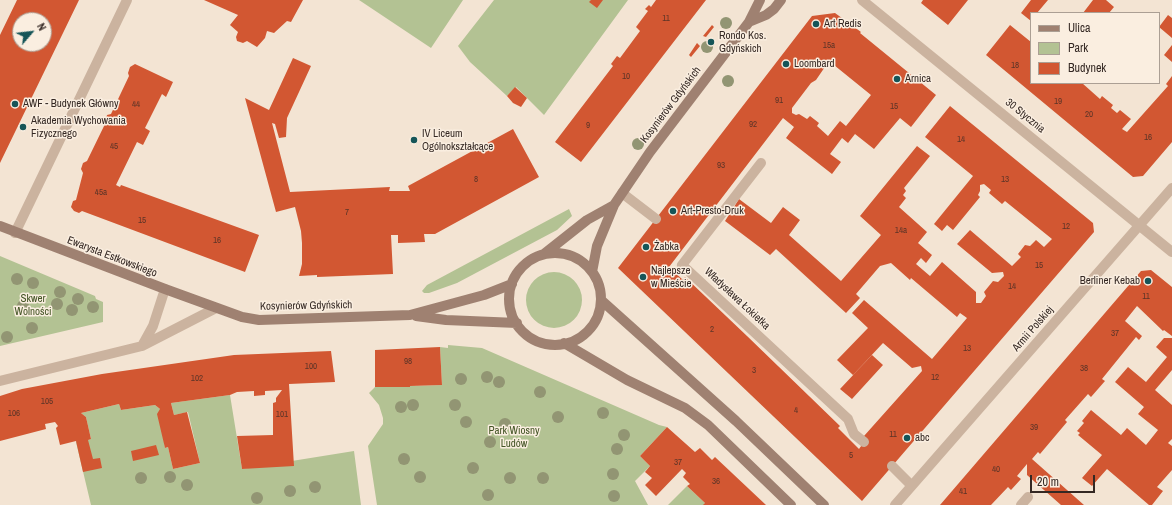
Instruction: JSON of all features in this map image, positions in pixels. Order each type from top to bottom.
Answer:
[{"type":"main road","name":"Kosynierów Gdyńskich","points":[[592,272],[597,246],[614,205],[650,152],[749,22],[760,0]]},
{"type":"main road","name":"Kosynierów Gdyńskich","points":[[749,22],[766,15],[774,9],[781,0]]},
{"type":"main road","name":"Kosynierów Gdyńskich","points":[[544,254],[587,220],[614,205]]},
{"type":"main road","name":"Ewarysta Estkowskiego","points":[[0,226],[15,233],[216,308]]},
{"type":"main road","points":[[553,253],[570,255],[586,265],[592,272],[598,281],[601,300],[599,312],[594,323],[586,332],[575,339],[555,346],[534,341],[524,333],[517,324],[510,304],[512,284],[520,270],[531,260],[544,254],[553,253]]},
{"type":"main road","name":"Kosynierów Gdyńskich","points":[[410,315],[484,295],[512,284]]},
{"type":"main road","points":[[601,300],[730,416],[824,505]]},
{"type":"main road","name":"Kosynierów Gdyńskich","points":[[216,308],[242,317],[259,320],[410,315],[446,320],[517,324]]},
{"type":"main road","points":[[564,343],[627,380],[685,408],[708,424],[790,505]]},
{"type":"street","points":[[15,233],[127,0]]},
{"type":"street","name":"30 Stycznia","points":[[862,0],[1172,252]]},
{"type":"street","name":"Władysława Łokietka","points":[[761,163],[691,246],[682,265],[848,419],[854,434],[864,442]]},
{"type":"street","name":"Armii Polskiej","points":[[895,505],[1172,188]]},
{"type":"street","points":[[622,193],[656,219]]},
{"type":"street","points":[[142,346],[153,326],[165,289]]},
{"type":"street","points":[[0,381],[142,346],[216,308]]},
{"type":"street","points":[[892,466],[911,485]]},
{"type":"street","points":[[1021,505],[1028,497]]},
{"type":"green space","points":[[359,0],[463,0],[431,48]]},
{"type":"green space","points":[[494,0],[628,0],[544,115],[516,87],[507,96],[470,62],[458,46]]},
{"type":"green space","points":[[569,209],[572,216],[557,230],[457,283],[429,293],[424,293],[422,291],[427,285]]},
{"type":"green space","name":"Skwer Wolności","points":[[0,256],[95,296],[96,299],[103,302],[103,322],[0,346]]},
{"type":"green space","points":[[554,272],[569,277],[577,285],[582,300],[577,315],[569,323],[554,328],[539,323],[531,315],[526,300],[531,285],[539,277]]},
{"type":"green space","name":"Park Wiosny Ludów","points":[[448,345],[482,348],[659,425],[667,427],[640,456],[650,466],[635,481],[648,505],[377,505],[368,446],[383,424],[383,418],[379,405],[369,393],[375,387],[442,385],[440,347],[448,348]]},
{"type":"green space","points":[[230,395],[242,469],[354,451],[361,505],[91,505],[76,442],[91,439],[86,417],[81,413],[119,404],[121,410],[155,405],[160,409],[165,448],[168,447],[173,469],[200,463],[188,412],[174,415],[171,403]]},
{"type":"green space","points":[[687,486],[705,503],[704,505],[668,505]]},
{"type":"building","name":"AWF - Budynek Główny","points":[[17,0],[79,0],[0,163],[0,35]]},
{"type":"building","points":[[204,0],[303,0],[291,22],[287,21],[274,33],[267,31],[265,38],[257,47],[247,41],[243,43],[237,41],[236,37],[238,32],[230,25],[238,15]]},
{"type":"building","points":[[591,0],[603,0],[597,8],[589,2]]},
{"type":"building","points":[[656,0],[706,0],[581,162],[555,142],[613,66],[611,64],[617,56],[620,58],[640,31],[636,27],[648,11],[645,9],[649,5],[651,7]]},
{"type":"building","points":[[923,0],[968,0],[948,25],[921,3]]},
{"type":"building","points":[[1031,0],[1048,0],[1038,12],[1030,12],[1030,20],[1021,13]]},
{"type":"building","points":[[1093,0],[1106,0],[1114,7],[1110,12],[1084,12]]},
{"type":"building","points":[[835,13],[861,32],[860,33],[936,95],[911,127],[900,118],[874,149],[855,134],[848,143],[842,138],[830,154],[841,162],[832,174],[786,138],[794,127],[783,118],[669,267],[683,280],[685,277],[747,336],[840,426],[838,428],[859,449],[864,442],[864,436],[922,371],[921,366],[912,368],[883,343],[853,375],[837,360],[868,328],[852,313],[864,300],[932,359],[967,318],[960,313],[957,317],[891,263],[880,266],[856,294],[860,298],[846,313],[776,249],[770,255],[725,221],[739,199],[771,223],[783,207],[800,220],[789,235],[841,281],[881,235],[860,216],[917,146],[930,156],[904,188],[906,191],[903,195],[906,198],[899,207],[927,232],[918,243],[932,255],[926,263],[921,258],[916,264],[930,276],[942,262],[976,292],[976,303],[981,303],[986,296],[984,292],[993,281],[998,282],[1004,276],[1003,272],[992,273],[957,244],[970,230],[1012,266],[1021,257],[1018,254],[1025,245],[1030,246],[1036,240],[1044,247],[1052,239],[1005,201],[1002,204],[989,193],[991,190],[984,184],[980,185],[978,195],[980,197],[953,230],[947,225],[942,231],[934,224],[973,176],[925,137],[950,106],[1093,223],[1094,232],[862,501],[618,268],[812,16]],"holes":[[[829,61],[871,95],[846,126],[840,121],[828,136],[817,126],[819,123],[810,116],[807,119],[799,114],[796,115],[792,113],[792,108],[811,83],[816,80]]]},
{"type":"building","points":[[1168,15],[1172,18],[1172,38],[1160,28]]},
{"type":"building","points":[[712,25],[714,27],[706,37],[703,36]]},
{"type":"building","points":[[1010,25],[1030,41],[1030,84],[1083,84],[1100,99],[1102,96],[1113,105],[1111,108],[1117,113],[1120,110],[1131,119],[1122,129],[1127,132],[1168,86],[1166,84],[1172,76],[1172,142],[1143,176],[1133,177],[986,55]]},
{"type":"building","points":[[697,43],[700,46],[691,57],[689,55]]},
{"type":"building","points":[[1172,45],[1172,62],[1164,55]]},
{"type":"building","points":[[293,58],[311,66],[287,118],[286,137],[279,138],[275,124],[272,123],[290,192],[390,187],[389,191],[410,191],[408,186],[513,129],[539,177],[435,234],[424,234],[425,242],[398,243],[398,235],[391,235],[393,274],[317,277],[317,275],[299,276],[302,264],[302,243],[301,231],[295,207],[276,212],[245,98],[269,110]]},
{"type":"building","points":[[135,64],[173,82],[166,97],[162,94],[145,128],[150,131],[143,145],[137,142],[116,185],[120,187],[121,185],[259,235],[245,272],[82,211],[79,213],[74,211],[71,207],[73,201],[76,200],[83,173],[81,169],[83,163],[87,161],[105,124],[107,115],[111,114],[129,76],[128,73],[130,67]]},
{"type":"building","points":[[515,87],[527,98],[521,107],[513,103],[507,96]]},
{"type":"building","points":[[1151,270],[1172,287],[1172,336],[1164,330],[1163,331],[1137,306],[1125,321],[1142,336],[1139,340],[1136,337],[1102,379],[1105,381],[1091,397],[1088,394],[1065,420],[1067,422],[1040,454],[1038,452],[1032,459],[1084,505],[1061,505],[1027,475],[1027,464],[1017,476],[1021,479],[1011,490],[1008,487],[991,505],[940,505],[1141,271]]},
{"type":"building","points":[[1164,338],[1172,338],[1172,370],[1155,390],[1172,405],[1172,439],[1168,443],[1172,446],[1172,470],[1157,487],[1163,491],[1152,505],[1149,505],[1107,469],[1092,486],[1082,478],[1102,455],[1078,435],[1080,433],[1077,431],[1084,423],[1082,421],[1091,410],[1121,435],[1127,428],[1146,445],[1158,430],[1138,414],[1144,407],[1115,382],[1128,367],[1146,382],[1167,357],[1156,347]]},
{"type":"building","points":[[440,347],[442,385],[375,387],[375,350]]},
{"type":"building","points":[[331,351],[335,382],[289,384],[294,466],[242,469],[237,436],[273,435],[273,403],[276,402],[276,398],[282,390],[265,391],[265,395],[254,396],[254,391],[237,392],[230,395],[171,403],[174,415],[187,412],[200,463],[173,469],[168,447],[165,448],[157,414],[160,409],[155,405],[121,410],[119,404],[81,413],[86,417],[91,439],[88,440],[93,459],[100,458],[102,468],[83,472],[76,441],[60,445],[56,428],[58,426],[55,422],[45,424],[46,429],[0,441],[0,396],[22,389],[102,374],[234,355]]},
{"type":"building","points":[[872,355],[883,365],[852,399],[840,389]]},
{"type":"building","points":[[667,427],[695,452],[700,448],[712,460],[715,457],[766,505],[703,505],[705,503],[687,486],[690,484],[683,477],[686,473],[682,469],[656,496],[645,485],[652,478],[645,472],[650,466],[640,456]]},
{"type":"building","points":[[156,445],[159,455],[133,461],[131,451]]},
{"type":"place","name":"Art Redis","points":[[816,24]]},
{"type":"place","name":"Rondo Kos. Gdyńskich","points":[[711,42]]},
{"type":"place","name":"Loombard","points":[[786,64]]},
{"type":"place","name":"Arnica","points":[[897,79]]},
{"type":"place","name":"AWF - Budynek Główny","points":[[15,104]]},
{"type":"place","name":"Akademia Wychowania Fizycznego","points":[[23,127]]},
{"type":"place","name":"IV Liceum Ogólnokształcące","points":[[414,140]]},
{"type":"place","name":"Art-Presto-Druk","points":[[673,211]]},
{"type":"place","name":"Żabka","points":[[646,247]]},
{"type":"place","name":"Najlepsze w Mieście","points":[[643,277]]},
{"type":"place","name":"Berliner Kebab","points":[[1148,281]]},
{"type":"place","name":"abc","points":[[907,438]]}]
